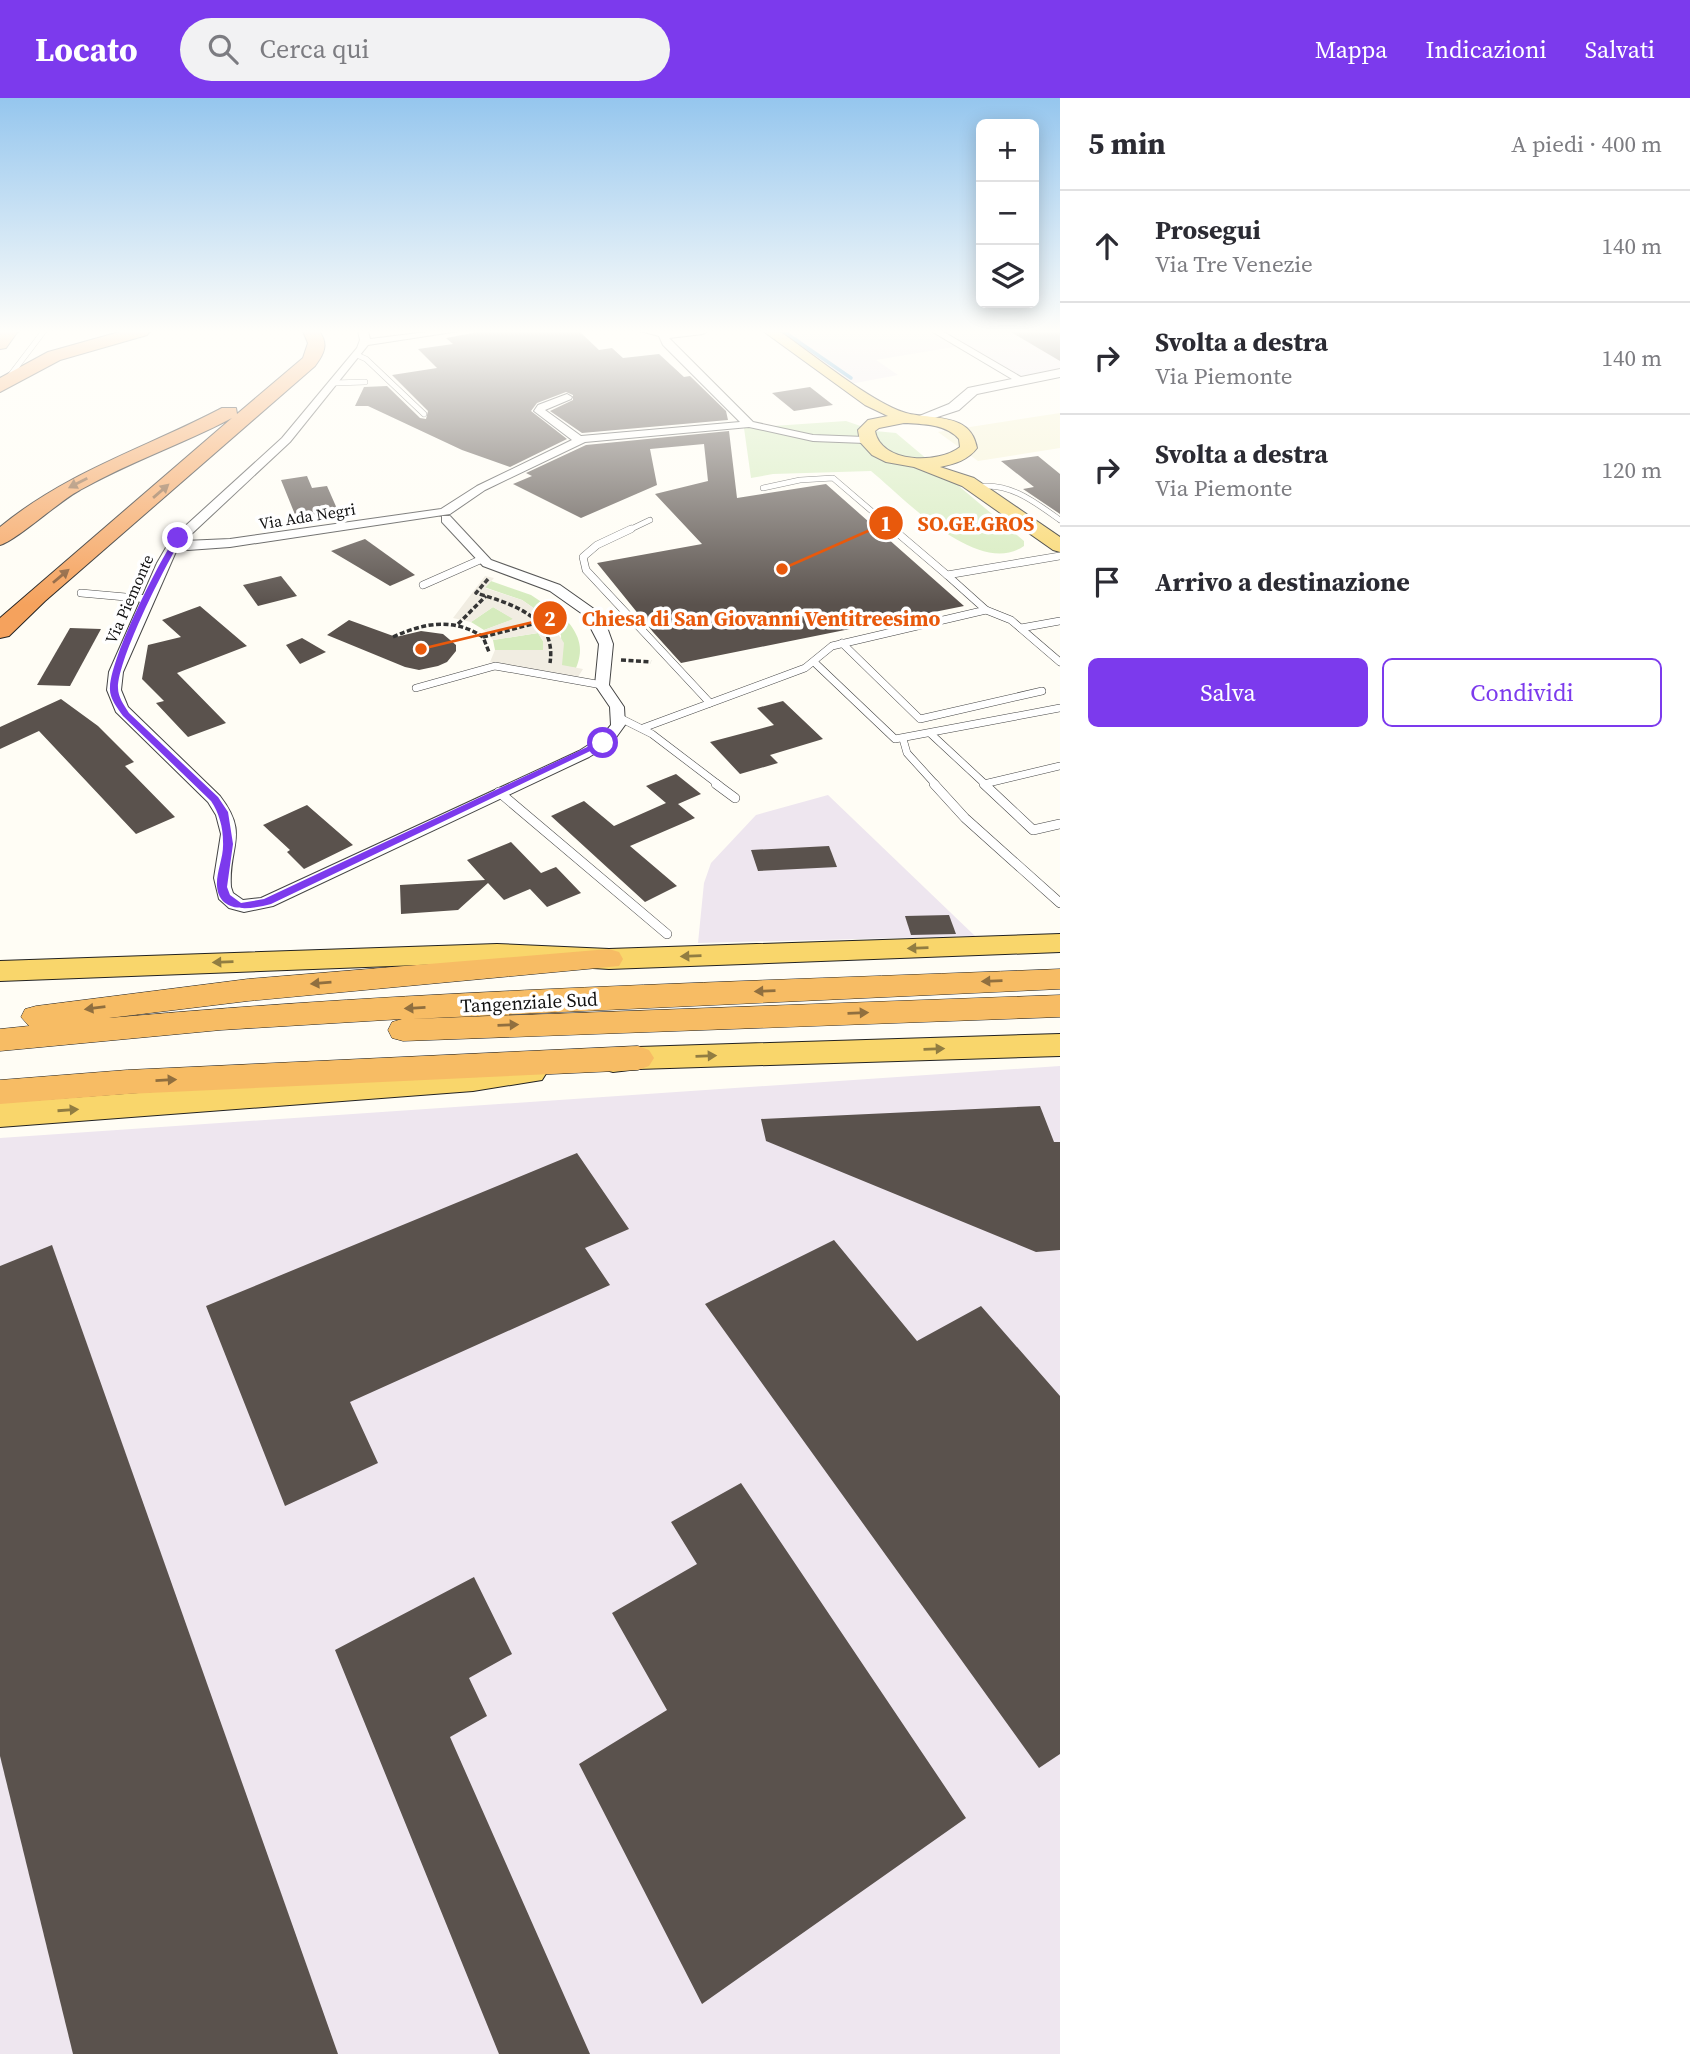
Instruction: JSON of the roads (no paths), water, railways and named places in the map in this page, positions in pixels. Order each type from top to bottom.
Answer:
[{"type":"highway","points":[[0,538],[68,488],[210,422]]},
{"type":"highway","points":[[0,602],[82,531],[216,422]]},
{"type":"highway","points":[[0,631],[239,422]]},
{"type":"highway","points":[[0,1022],[248,990],[609,959]]},
{"type":"highway","name":"Tangenziale Sud","points":[[0,1040],[235,1018],[508,1002],[1060,979]]},
{"type":"highway","name":"Tangenziale Sud","points":[[0,1059],[77,1050],[332,1033],[1060,1006]]},
{"type":"highway","points":[[0,1092],[127,1082],[638,1058]]},
{"type":"main road","points":[[870,422],[869,432],[878,452],[972,484],[1056,540]]},
{"type":"main road","points":[[869,432],[898,422]]},
{"type":"main road","points":[[913,462],[945,462],[961,457],[970,445],[966,435],[960,430],[928,422]]},
{"type":"main road","points":[[961,457],[972,484]]},
{"type":"main road","points":[[0,971],[498,953],[609,959],[1060,943]]},
{"type":"main road","points":[[0,1115],[473,1080],[638,1058],[1060,1045]]},
{"type":"street","name":"Via Piemonte","points":[[301,422],[282,445],[175,542],[116,672],[115,695],[121,709],[209,794],[223,812],[229,844],[222,887],[226,897],[239,906],[267,902],[499,792]]},
{"type":"street","points":[[555,422],[579,440]]},
{"type":"street","points":[[958,422],[960,430]]},
{"type":"street","points":[[499,792],[598,746],[610,737],[620,718],[618,706],[602,685],[606,659],[601,630],[582,605],[545,583],[497,567],[482,559],[442,515],[481,488],[579,440],[749,424],[813,438],[869,432]]},
{"type":"street","name":"Via Ada Negri","points":[[175,542],[188,546],[208,545],[442,515]]},
{"type":"lane","points":[[763,488],[800,480],[833,478],[986,610],[1011,620],[1060,662]]},
{"type":"lane","points":[[972,484],[987,483],[1009,490],[1060,520]]},
{"type":"lane","points":[[650,520],[597,545],[586,553],[582,561],[586,569],[710,703]]},
{"type":"lane","points":[[947,575],[1060,556]]},
{"type":"lane","points":[[422,585],[482,559]]},
{"type":"lane","points":[[81,593],[148,599]]},
{"type":"lane","points":[[643,727],[806,668],[832,646],[986,610]]},
{"type":"lane","points":[[1021,628],[1060,621]]},
{"type":"lane","points":[[842,643],[920,719],[1042,691]]},
{"type":"lane","points":[[814,662],[895,739],[1060,708]]},
{"type":"lane","points":[[416,688],[495,666],[602,685]]},
{"type":"lane","points":[[620,718],[643,727],[735,798]]},
{"type":"lane","points":[[931,734],[1033,830],[1060,824]]},
{"type":"lane","points":[[903,739],[907,753],[965,818],[1060,902]]},
{"type":"lane","points":[[984,784],[1060,766]]},
{"type":"lane","points":[[499,792],[667,934]]},
{"type":"place","name":"SO.GE.GROS","points":[[782,569]]},
{"type":"place","name":"Chiesa di San Giovanni Ventitreesimo","points":[[421,649]]}]
